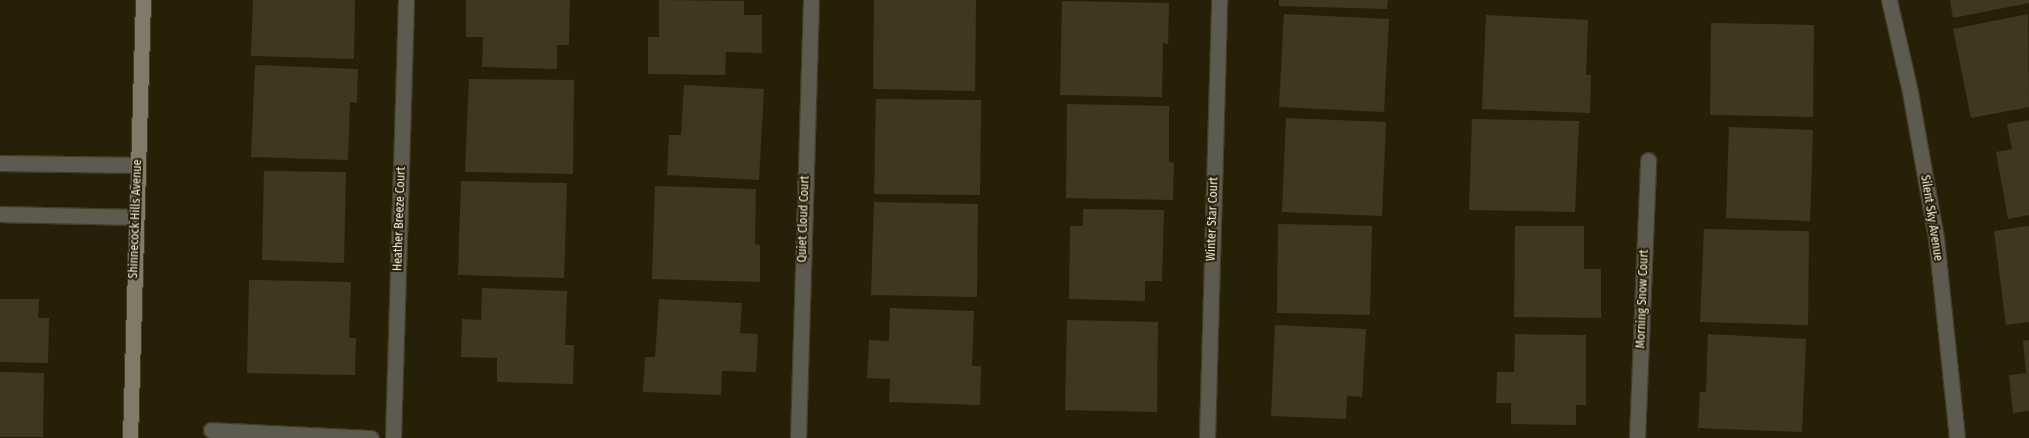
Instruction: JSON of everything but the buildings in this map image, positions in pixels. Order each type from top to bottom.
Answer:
[{"type":"street","name":"Shinnecock Hills Avenue","points":[[130,438],[142,0]]},
{"type":"street","name":"Heather Breeze Court","points":[[393,438],[406,0]]},
{"type":"street","name":"Quiet Cloud Court","points":[[798,438],[811,0]]},
{"type":"street","name":"Winter Star Court","points":[[1207,438],[1220,0]]},
{"type":"street","name":"Silent Sky Avenue","points":[[1889,0],[1910,92],[1936,238],[1957,438]]},
{"type":"street","name":"Morning Snow Court","points":[[1637,438],[1648,160]]},
{"type":"street","points":[[0,163],[138,165]]},
{"type":"street","points":[[0,214],[136,217]]},
{"type":"street","points":[[211,430],[371,438]]}]
